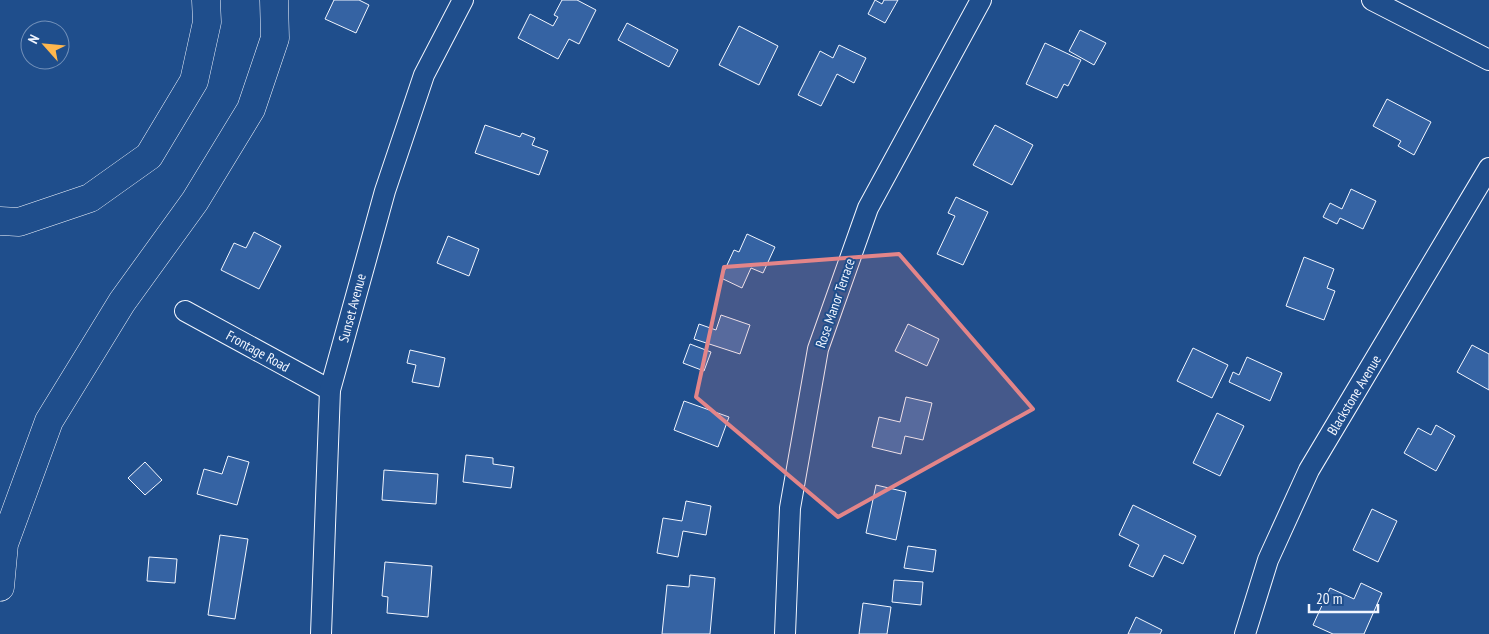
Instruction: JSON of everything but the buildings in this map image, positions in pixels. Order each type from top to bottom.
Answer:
[{"type":"highway","points":[[0,221],[19,222],[90,198],[149,156],[194,81],[207,22],[206,0]]},
{"type":"highway","points":[[0,587],[4,544],[49,421],[122,302],[194,201],[251,109],[275,38],[274,0]]},
{"type":"street","name":"Sunset Avenue","points":[[322,634],[330,390],[385,191],[424,75],[462,0]]},
{"type":"street","name":"Rose Manor Terrace","points":[[785,634],[790,508],[818,348],[868,208],[981,0]]},
{"type":"street","points":[[1372,0],[1489,60]]},
{"type":"street","name":"Blackstone Avenue","points":[[1245,634],[1268,560],[1309,470],[1489,168]]},
{"type":"street","name":"Frontage Road","points":[[185,311],[330,390]]},
{"type":"highlighted area","points":[[899,254],[1033,409],[838,517],[696,397],[724,267]]}]
